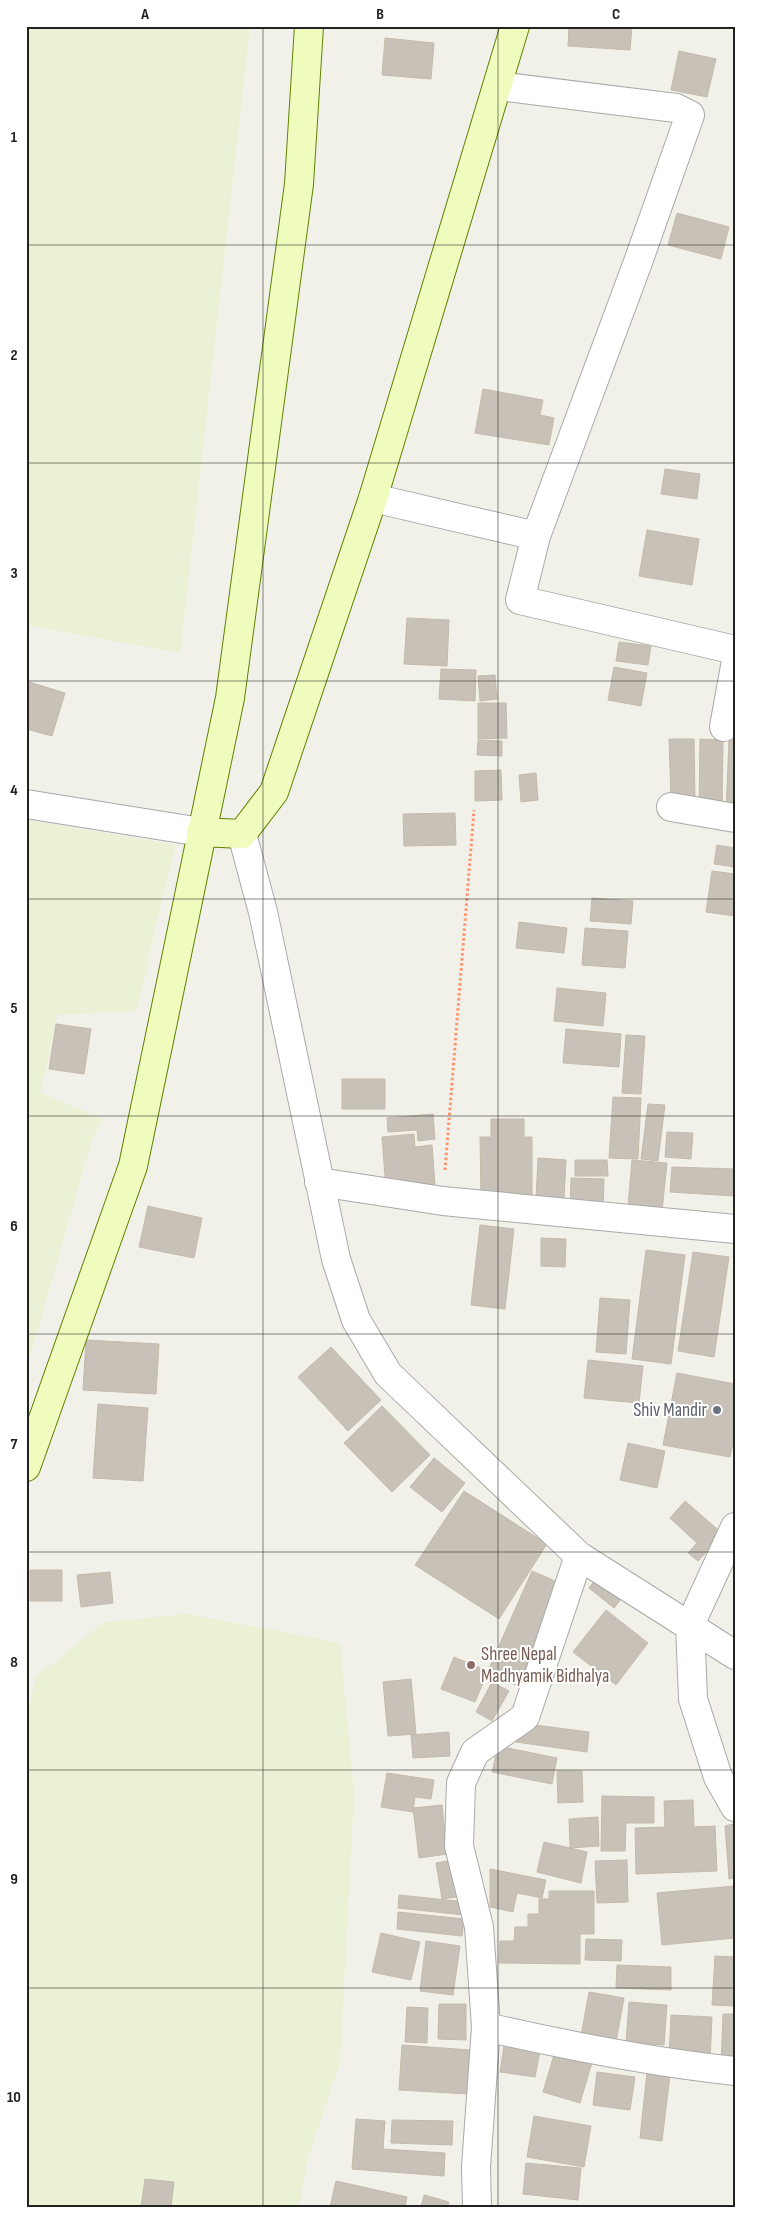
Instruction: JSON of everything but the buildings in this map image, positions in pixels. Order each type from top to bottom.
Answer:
[{"type":"street","points":[[26,1467],[133,1166],[230,698],[299,184],[309,26]]},
{"type":"street","points":[[242,834],[274,792],[372,498],[515,26]]},
{"type":"street","points":[[498,86],[676,108],[690,115],[638,262],[536,536],[520,600],[735,650]]},
{"type":"street","points":[[372,498],[536,536]]},
{"type":"street","points":[[724,727],[735,666]]},
{"type":"street","points":[[26,804],[201,832],[242,834]]},
{"type":"street","points":[[671,807],[735,818]]},
{"type":"street","points":[[242,834],[263,912],[336,1260],[356,1320],[388,1374],[579,1556],[735,1655]]},
{"type":"street","points":[[319,1182],[443,1201],[735,1228]]},
{"type":"street","points":[[735,1527],[690,1625],[693,1699],[718,1777],[735,1808]]},
{"type":"street","points":[[477,2207],[476,2167],[486,2027],[479,1927],[459,1846],[461,1783],[475,1752],[525,1717],[542,1673],[579,1556]]},
{"type":"street","points":[[486,2027],[602,2053],[661,2063],[735,2072]]},
{"type":"path","points":[[443,1201],[474,810]]},
{"type":"green space","points":[[26,26],[250,26],[180,653],[26,625]]},
{"type":"green space","points":[[26,820],[175,845],[136,1011],[57,1015],[41,1093],[103,1119],[92,1139],[26,1371]]},
{"type":"green space","points":[[188,1614],[340,1643],[354,1795],[340,2062],[307,2162],[299,2207],[26,2207],[26,1719],[36,1677],[104,1622]]},
{"type":"place","name":"Shiv Mandir","points":[[717,1410]]},
{"type":"place","name":"Shree Nepal Madhyamik Bidhalya","points":[[471,1665]]}]
